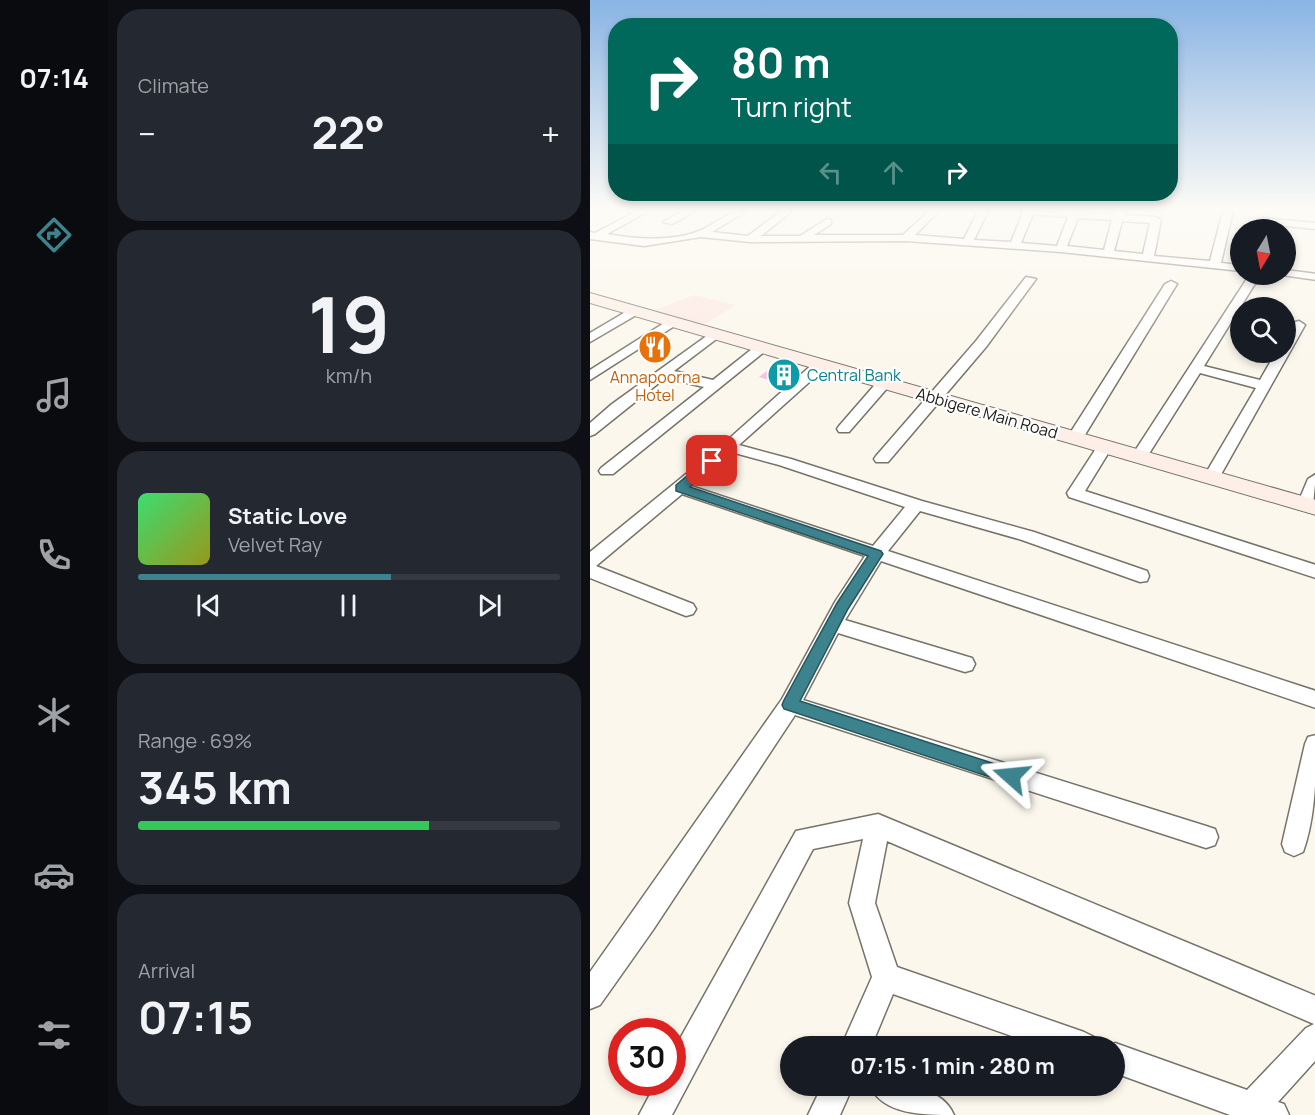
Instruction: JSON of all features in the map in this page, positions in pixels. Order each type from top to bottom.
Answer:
[{"type":"main road","name":"Abbigere Main Road","points":[[590,298],[1310,507]]},
{"type":"street","points":[[1196,263],[1230,267]]},
{"type":"street","points":[[1296,274],[1316,277]]},
{"type":"street","points":[[882,459],[981,344],[1030,279]]},
{"type":"street","points":[[1075,438],[1171,284]]},
{"type":"street","points":[[1139,457],[1249,285]]},
{"type":"street","points":[[590,338],[634,311]]},
{"type":"street","points":[[590,376],[672,322]]},
{"type":"street","points":[[1296,329],[1298,325]]},
{"type":"street","points":[[590,431],[715,334]]},
{"type":"street","points":[[607,471],[762,348]]},
{"type":"street","points":[[1211,478],[1277,363]]},
{"type":"street","points":[[686,609],[591,562],[681,488],[820,365]]},
{"type":"street","points":[[1197,368],[1265,386]]},
{"type":"street","points":[[663,373],[715,385]]},
{"type":"street","points":[[844,429],[884,383]]},
{"type":"street","points":[[728,447],[785,462],[916,505],[1028,536],[1140,576]]},
{"type":"street","points":[[1104,447],[1075,493],[1316,572]]},
{"type":"street","points":[[1310,507],[1316,479]]},
{"type":"street","points":[[681,488],[1316,700]]},
{"type":"street","points":[[590,995],[644,921],[790,705],[834,624],[876,554],[916,505]]},
{"type":"street","points":[[834,624],[965,664]]},
{"type":"street","points":[[790,705],[1206,837]]},
{"type":"street","points":[[1294,844],[1316,744]]},
{"type":"street","points":[[861,1036],[886,977],[862,903],[878,825]]},
{"type":"street","points":[[655,1115],[805,839],[878,825],[1316,1011]]},
{"type":"street","points":[[886,977],[1053,1036]]},
{"type":"street","points":[[1125,1062],[1257,1112],[1316,1038]]},
{"type":"street","points":[[824,1115],[833,1096]]},
{"type":"street","points":[[903,1096],[938,1115]]},
{"type":"shaded area","points":[[694,295],[736,305],[696,329],[645,314]]},
{"type":"building","name":"Central Bank","points":[[776,364],[802,371],[785,385],[759,377]]},
{"type":"place","name":"Annapoorna Hotel","points":[[655,347]]},
{"type":"place","name":"Central Bank","points":[[784,375]]},
{"type":"route","points":[[712,461],[681,488],[876,554],[842,607],[790,705],[1011,776]]}]
